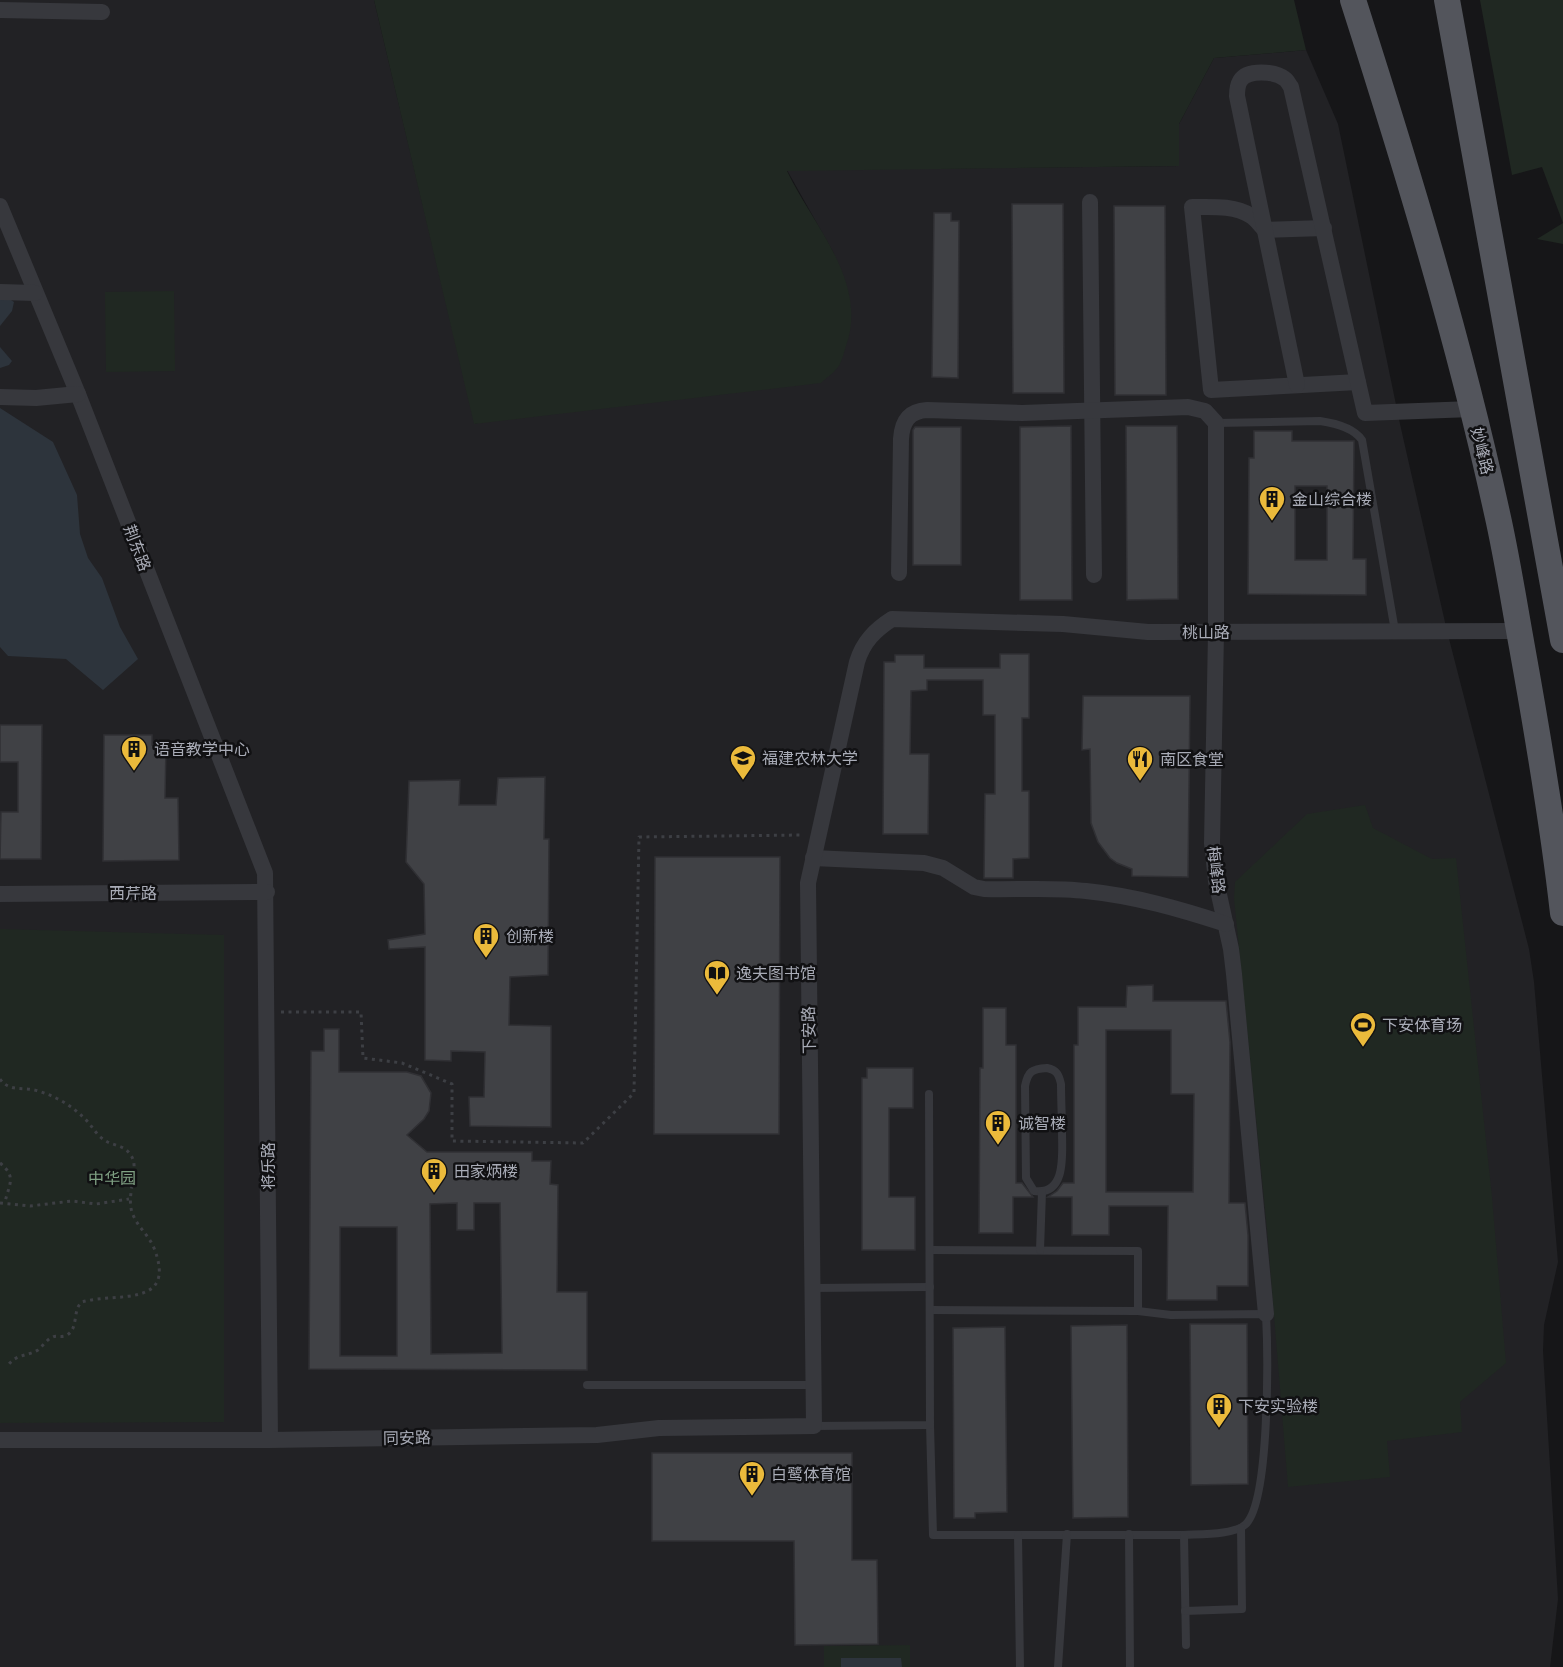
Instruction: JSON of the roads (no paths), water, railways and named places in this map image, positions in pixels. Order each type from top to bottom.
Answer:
[{"type":"main road","name":"妙峰路","points":[[1353,0],[1409,176],[1456,344],[1498,516],[1542,759],[1563,913]]},
{"type":"main road","points":[[1447,0],[1563,640]]},
{"type":"street","points":[[0,10],[102,12]]},
{"type":"street","points":[[1297,385],[1238,96],[1238,87],[1245,76],[1267,73],[1278,75],[1291,87],[1365,413],[1472,409]]},
{"type":"street","points":[[1089,202],[1094,576]]},
{"type":"street","name":"荆东路","points":[[0,206],[78,394],[265,873],[267,892]]},
{"type":"street","points":[[1324,228],[1265,230],[1250,215],[1242,212],[1216,207],[1192,207],[1211,390],[1358,381]]},
{"type":"street","points":[[0,292],[35,293]]},
{"type":"street","points":[[0,398],[36,398],[78,394]]},
{"type":"street","points":[[899,573],[901,439],[903,426],[915,412],[927,410],[997,414],[1188,407],[1205,411],[1216,423]]},
{"type":"street","name":"梅峰路","points":[[1216,423],[1216,633],[1212,843],[1216,881],[1234,974],[1266,1314]]},
{"type":"street","name":"桃山路","points":[[892,619],[1063,624],[1148,632],[1519,631]]},
{"type":"street","name":"下安路","points":[[814,1426],[808,883],[860,651],[864,643],[879,627],[892,619]]},
{"type":"street","points":[[813,858],[924,863],[943,868],[974,887],[1030,890],[1070,889],[1105,893],[1149,901],[1226,924]]},
{"type":"street","name":"西芹路","points":[[0,894],[267,892]]},
{"type":"street","name":"将乐路","points":[[267,892],[270,1440]]},
{"type":"street","name":"同安路","points":[[0,1440],[270,1440],[597,1435],[659,1428],[814,1426]]},
{"type":"lane","points":[[1216,423],[1320,421],[1331,423],[1358,435],[1362,440],[1395,631]]},
{"type":"lane","points":[[1047,1068],[1058,1074],[1061,1084],[1062,1165],[1056,1182],[1049,1190],[1041,1192],[1034,1191],[1026,1178],[1025,1086],[1029,1072],[1047,1068]]},
{"type":"lane","points":[[929,1094],[930,1425],[933,1535],[1184,1536],[1223,1532],[1241,1528],[1248,1523],[1256,1505],[1261,1475],[1267,1402],[1266,1314],[1171,1315],[1138,1311],[930,1310]]},
{"type":"lane","points":[[1041,1192],[1041,1250]]},
{"type":"lane","points":[[930,1250],[1138,1251],[1138,1311]]},
{"type":"lane","points":[[812,1288],[930,1287]]},
{"type":"lane","points":[[587,1385],[813,1385]]},
{"type":"lane","points":[[814,1426],[930,1425]]},
{"type":"lane","points":[[1185,1611],[1242,1609],[1241,1528]]},
{"type":"lane","points":[[1058,1667],[1067,1534]]},
{"type":"lane","points":[[1130,1534],[1130,1667]]},
{"type":"lane","points":[[1018,1535],[1020,1667]]},
{"type":"lane","points":[[1184,1536],[1186,1644]]},
{"type":"place","name":"金山综合楼","points":[[1272,522]]},
{"type":"place","name":"语音教学中心","points":[[134,772]]},
{"type":"place","name":"福建农林大学","points":[[743,781]]},
{"type":"place","name":"南区食堂","points":[[1140,782]]},
{"type":"place","name":"创新楼","points":[[486,959]]},
{"type":"place","name":"逸夫图书馆","points":[[717,996]]},
{"type":"place","name":"下安体育场","points":[[1363,1048]]},
{"type":"place","name":"诚智楼","points":[[998,1146]]},
{"type":"place","name":"田家炳楼","points":[[434,1194]]},
{"type":"place","name":"下安实验楼","points":[[1219,1429]]},
{"type":"place","name":"白鹭体育馆","points":[[752,1497]]},
{"type":"park label","name":"中华园","points":[[112,1178]]}]
